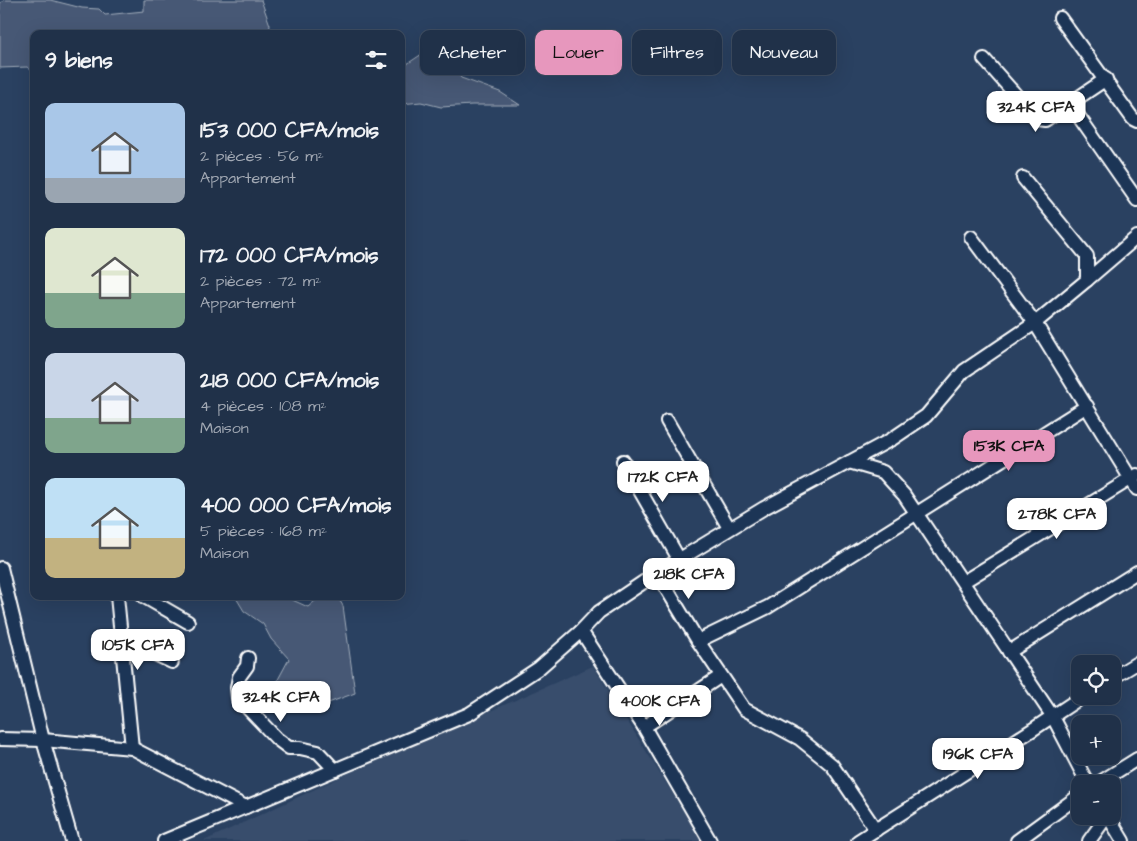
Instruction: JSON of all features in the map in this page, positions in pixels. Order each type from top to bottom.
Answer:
[{"type":"street","points":[[1060,18],[1106,79],[1133,119],[1137,121]]},
{"type":"street","points":[[984,59],[1037,119],[1044,120],[1106,79]]},
{"type":"street","points":[[1070,104],[1137,200]]},
{"type":"street","points":[[1023,178],[1087,256],[1087,280]]},
{"type":"street","points":[[963,582],[1135,481],[1035,322],[971,237]]},
{"type":"street","points":[[164,841],[469,714],[539,668],[582,631],[599,612],[657,573],[729,528],[892,439],[926,416],[964,371],[1035,322],[1137,237]]},
{"type":"street","points":[[698,641],[768,606],[1087,406]]},
{"type":"street","points":[[667,421],[729,528]]},
{"type":"street","points":[[623,460],[679,559]]},
{"type":"street","points":[[849,462],[883,472],[904,495],[1053,717],[1083,775]]},
{"type":"street","points":[[0,568],[43,740],[72,841]]},
{"type":"street","points":[[1009,652],[1137,572]]},
{"type":"street","points":[[657,573],[698,641],[744,710],[800,739],[832,765],[876,830]]},
{"type":"street","points":[[117,600],[132,748]]},
{"type":"street","points":[[150,600],[188,622]]},
{"type":"street","points":[[582,631],[644,727],[710,841]]},
{"type":"street","points":[[121,638],[172,662]]},
{"type":"street","points":[[248,658],[247,666],[239,677],[238,698],[277,739],[289,748],[300,748],[318,752],[335,770]]},
{"type":"street","points":[[1121,673],[1137,663]]},
{"type":"street","points":[[644,727],[721,676]]},
{"type":"street","points":[[858,841],[1071,704]]},
{"type":"street","points":[[0,739],[43,740],[132,748],[246,807]]},
{"type":"street","points":[[1111,775],[1137,759]]},
{"type":"street","points":[[1017,841],[1071,802]]},
{"type":"street","points":[[1089,841],[1101,825]]},
{"type":"street","points":[[1113,825],[1123,841]]},
{"type":"shaded area","points":[[5,0],[50,0],[82,8],[99,9],[105,15],[144,11],[144,0],[261,0],[270,25],[269,30],[30,30],[30,69],[27,67],[0,68],[0,3]]},
{"type":"shaded area","points":[[420,55],[420,75],[459,75],[461,78],[500,92],[520,105],[441,107],[421,102],[405,104],[405,65]]},
{"type":"shaded area","points":[[237,600],[292,600],[308,607],[316,600],[339,600],[343,606],[355,693],[323,705],[306,695],[274,696],[274,687],[289,659],[271,639],[263,624],[244,611]]},
{"type":"shaded area","points":[[593,666],[702,841],[204,841],[356,770]]}]
